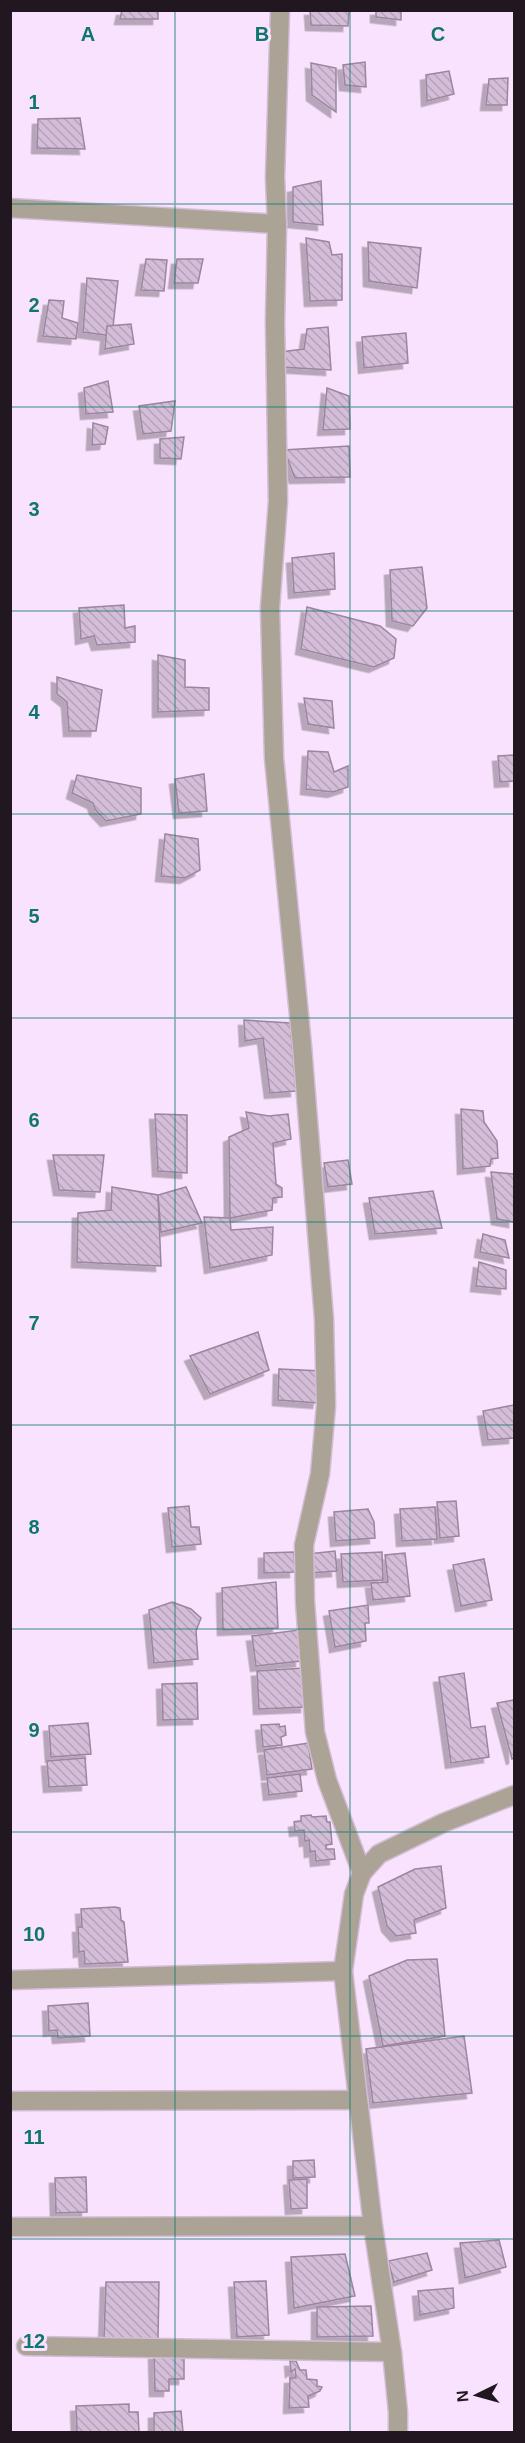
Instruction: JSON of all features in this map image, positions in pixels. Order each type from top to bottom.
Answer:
[{"type":"street","points":[[280,10],[275,178],[278,501],[270,608],[274,758],[302,1046],[324,1319],[326,1406],[320,1474],[303,1545],[305,1602],[315,1732],[327,1780],[362,1873]]},
{"type":"street","points":[[10,208],[277,224]]},
{"type":"street","points":[[398,2433],[399,2412],[392,2352],[373,2226],[343,1971],[354,1894],[362,1873],[379,1854],[443,1823],[514,1795]]},
{"type":"street","points":[[10,1980],[343,1971]]},
{"type":"street","points":[[10,2101],[358,2100]]},
{"type":"street","points":[[10,2227],[373,2226]]},
{"type":"street","points":[[26,2346],[392,2352]]},
{"type":"building","points":[[122,10],[158,10],[158,19],[120,19]]},
{"type":"building","points":[[310,10],[349,10],[348,26],[311,25]]},
{"type":"building","points":[[376,10],[401,10],[401,20],[376,17]]},
{"type":"building","points":[[365,62],[366,87],[345,85],[343,65]]},
{"type":"building","points":[[311,63],[336,68],[336,112],[312,95]]},
{"type":"building","points":[[449,71],[454,94],[427,101],[426,75]]},
{"type":"building","points":[[508,78],[507,105],[486,105],[489,79]]},
{"type":"building","points":[[80,118],[85,149],[37,148],[38,119]]},
{"type":"building","points":[[321,181],[323,225],[293,222],[293,187]]},
{"type":"building","points":[[306,238],[329,242],[332,255],[342,254],[342,300],[310,301]]},
{"type":"building","points":[[368,242],[421,248],[417,288],[369,281]]},
{"type":"building","points":[[146,259],[167,260],[164,291],[141,290]]},
{"type":"building","points":[[177,259],[203,259],[198,283],[174,283]]},
{"type":"building","points":[[87,278],[118,281],[112,336],[83,332]]},
{"type":"building","points":[[49,300],[64,301],[62,318],[78,323],[76,339],[43,336]]},
{"type":"building","points":[[131,324],[134,344],[105,349],[107,326]]},
{"type":"building","points":[[328,327],[331,370],[281,367],[280,352],[304,349],[307,329]]},
{"type":"building","points":[[406,333],[408,363],[364,368],[362,337]]},
{"type":"building","points":[[108,381],[113,412],[86,414],[84,388]]},
{"type":"building","points":[[327,388],[349,396],[350,429],[323,430]]},
{"type":"building","points":[[175,401],[171,431],[143,434],[139,406]]},
{"type":"building","points":[[93,423],[108,427],[105,444],[92,445]]},
{"type":"building","points":[[184,437],[181,459],[160,458],[160,439]]},
{"type":"building","points":[[349,446],[350,477],[295,478],[284,450]]},
{"type":"building","points":[[334,553],[335,589],[294,593],[292,558]]},
{"type":"building","points":[[422,567],[427,608],[413,626],[392,621],[390,570]]},
{"type":"building","points":[[124,605],[125,628],[135,626],[135,642],[97,645],[94,636],[81,639],[79,608]]},
{"type":"building","points":[[307,607],[380,626],[396,639],[394,658],[374,667],[301,649]]},
{"type":"building","points":[[158,655],[185,660],[185,687],[209,688],[209,710],[158,712]]},
{"type":"building","points":[[57,677],[102,690],[96,731],[69,731],[67,702],[57,694]]},
{"type":"building","points":[[304,698],[332,701],[334,728],[308,724]]},
{"type":"building","points":[[308,751],[328,752],[334,772],[348,766],[348,787],[333,792],[306,789]]},
{"type":"building","points":[[514,755],[514,781],[500,782],[498,756]]},
{"type":"building","points":[[204,774],[207,811],[179,813],[175,779]]},
{"type":"building","points":[[77,775],[141,788],[141,814],[106,821],[95,809],[93,803],[72,793]]},
{"type":"building","points":[[165,834],[198,839],[200,870],[185,878],[161,876]]},
{"type":"building","points":[[244,1020],[290,1023],[296,1091],[270,1093],[263,1038],[245,1041]]},
{"type":"building","points":[[461,1109],[483,1111],[484,1122],[497,1141],[498,1158],[491,1159],[490,1166],[463,1169]]},
{"type":"building","points":[[246,1112],[269,1116],[288,1114],[291,1139],[273,1143],[276,1184],[282,1188],[282,1197],[273,1198],[272,1210],[230,1218],[229,1137],[249,1128]]},
{"type":"building","points":[[155,1114],[187,1115],[187,1173],[158,1171]]},
{"type":"building","points":[[53,1155],[104,1155],[100,1192],[59,1190]]},
{"type":"building","points":[[348,1160],[352,1184],[328,1187],[324,1163]]},
{"type":"building","points":[[491,1172],[514,1174],[514,1222],[497,1219]]},
{"type":"building","points":[[112,1187],[158,1195],[161,1266],[77,1262],[78,1213],[111,1210]]},
{"type":"building","points":[[186,1187],[202,1223],[161,1232],[158,1195]]},
{"type":"building","points":[[433,1191],[442,1228],[375,1234],[369,1198]]},
{"type":"building","points":[[204,1217],[230,1218],[231,1230],[273,1227],[272,1255],[210,1268]]},
{"type":"building","points":[[483,1234],[505,1240],[509,1258],[480,1252]]},
{"type":"building","points":[[479,1262],[506,1270],[506,1289],[476,1286]]},
{"type":"building","points":[[258,1332],[269,1370],[210,1394],[190,1356]]},
{"type":"building","points":[[279,1369],[323,1371],[318,1403],[278,1400]]},
{"type":"building","points":[[514,1405],[514,1438],[488,1440],[483,1411]]},
{"type":"building","points":[[456,1501],[459,1536],[440,1538],[437,1502]]},
{"type":"building","points":[[189,1506],[191,1527],[199,1527],[201,1544],[172,1547],[168,1508]]},
{"type":"building","points":[[435,1507],[437,1539],[402,1541],[400,1509]]},
{"type":"building","points":[[368,1509],[374,1522],[375,1538],[336,1541],[334,1512]]},
{"type":"building","points":[[335,1551],[337,1571],[310,1573],[308,1554]]},
{"type":"building","points":[[294,1552],[295,1572],[264,1573],[264,1553]]},
{"type":"building","points":[[382,1552],[383,1580],[343,1582],[341,1554]]},
{"type":"building","points":[[405,1553],[410,1596],[373,1600],[371,1583],[388,1582],[385,1555]]},
{"type":"building","points":[[484,1559],[492,1600],[461,1606],[453,1565]]},
{"type":"building","points":[[276,1582],[278,1628],[223,1630],[222,1588]]},
{"type":"building","points":[[172,1602],[191,1609],[201,1618],[196,1631],[198,1659],[154,1663],[149,1610]]},
{"type":"building","points":[[368,1605],[369,1623],[365,1623],[366,1641],[335,1647],[329,1611]]},
{"type":"building","points":[[299,1630],[301,1661],[256,1666],[252,1636]]},
{"type":"building","points":[[304,1668],[306,1707],[259,1709],[257,1671]]},
{"type":"building","points":[[464,1673],[471,1728],[485,1726],[489,1757],[451,1763],[439,1677]]},
{"type":"building","points":[[197,1683],[198,1719],[163,1720],[162,1684]]},
{"type":"building","points":[[514,1700],[514,1758],[512,1759],[497,1703]]},
{"type":"building","points":[[88,1723],[91,1754],[51,1757],[49,1726]]},
{"type":"building","points":[[279,1724],[280,1727],[285,1726],[286,1735],[281,1737],[282,1745],[263,1747],[261,1725]]},
{"type":"building","points":[[308,1743],[312,1769],[267,1775],[264,1750]]},
{"type":"building","points":[[85,1758],[87,1785],[49,1787],[47,1761]]},
{"type":"building","points":[[300,1774],[302,1791],[269,1795],[267,1778]]},
{"type":"building","points":[[311,1815],[312,1817],[326,1816],[327,1822],[330,1822],[332,1844],[326,1845],[326,1849],[334,1849],[335,1859],[316,1861],[315,1851],[310,1852],[309,1840],[305,1841],[304,1830],[295,1831],[294,1822],[301,1821],[301,1816]]},
{"type":"building","points":[[441,1866],[446,1908],[414,1920],[416,1933],[396,1936],[387,1926],[378,1887],[415,1869]]},
{"type":"building","points":[[120,1908],[121,1920],[124,1922],[128,1962],[85,1964],[84,1951],[79,1952],[78,1927],[82,1927],[81,1909]]},
{"type":"building","points":[[437,1959],[445,2036],[383,2046],[369,1976],[407,1960]]},
{"type":"building","points":[[88,2003],[90,2036],[58,2038],[57,2030],[49,2031],[48,2006]]},
{"type":"building","points":[[464,2036],[472,2093],[373,2103],[366,2049]]},
{"type":"building","points":[[314,2160],[315,2177],[293,2178],[293,2161]]},
{"type":"building","points":[[86,2177],[87,2212],[56,2213],[55,2178]]},
{"type":"building","points":[[307,2179],[307,2208],[291,2209],[289,2180]]},
{"type":"building","points":[[499,2240],[506,2267],[465,2278],[460,2243]]},
{"type":"building","points":[[427,2253],[432,2270],[394,2282],[388,2261]]},
{"type":"building","points":[[345,2254],[355,2296],[294,2308],[291,2257]]},
{"type":"building","points":[[266,2281],[269,2335],[237,2337],[234,2282]]},
{"type":"building","points":[[106,2282],[159,2282],[158,2340],[104,2338]]},
{"type":"building","points":[[453,2288],[454,2308],[420,2315],[418,2291]]},
{"type":"building","points":[[371,2306],[373,2336],[317,2337],[317,2307]]},
{"type":"building","points":[[154,2354],[184,2354],[184,2379],[169,2379],[169,2391],[155,2391]]},
{"type":"building","points":[[290,2361],[296,2361],[300,2370],[306,2370],[307,2379],[317,2380],[317,2386],[322,2387],[320,2391],[308,2396],[309,2407],[289,2408],[290,2378],[296,2378],[295,2369],[291,2372]]},
{"type":"building","points":[[129,2404],[129,2412],[138,2412],[139,2432],[77,2432],[76,2406]]},
{"type":"building","points":[[181,2411],[183,2432],[154,2432],[154,2413]]}]
